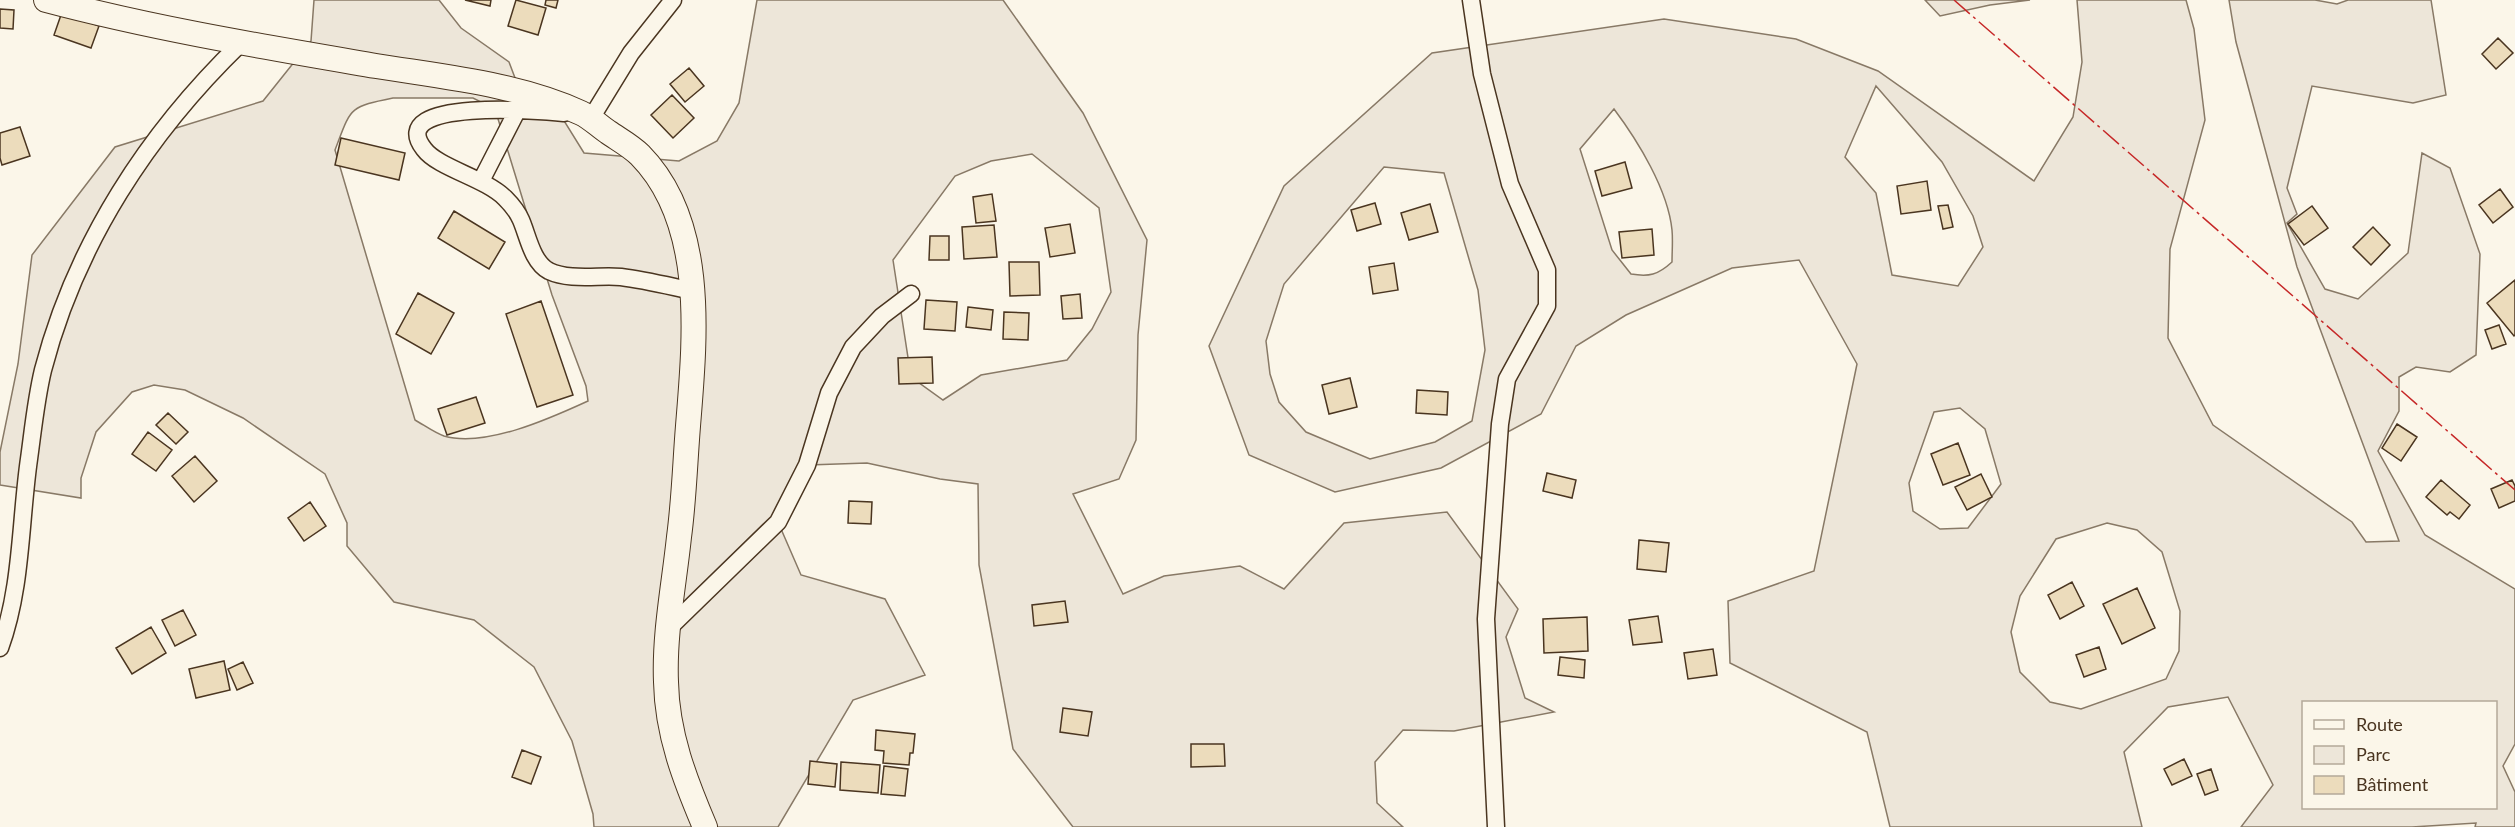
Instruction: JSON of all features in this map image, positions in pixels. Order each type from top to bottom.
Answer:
[{"type":"main road","points":[[46,0],[115,19],[508,89],[587,117],[639,154],[660,181],[675,212],[687,246],[693,291],[694,348],[680,533],[668,629],[665,680],[669,725],[684,777],[705,827]]},
{"type":"street","points":[[673,0],[587,117],[518,109],[472,111],[437,116],[423,122],[418,129],[419,140],[424,150],[480,181],[504,198],[520,218],[536,258],[547,270],[563,275],[623,278],[693,291]]},
{"type":"street","points":[[1471,0],[1482,74],[1510,184],[1547,270],[1547,306],[1507,379],[1500,424],[1486,620],[1496,827]]},
{"type":"street","points":[[0,648],[18,574],[24,492],[43,371],[65,297],[108,210],[136,166],[208,76],[241,43]]},
{"type":"street","points":[[480,181],[518,109]]},
{"type":"street","points":[[668,629],[778,522],[807,465],[829,393],[853,347],[882,316],[911,294]]},
{"type":"green space","points":[[314,0],[439,0],[461,28],[509,62],[523,99],[563,119],[584,153],[679,161],[717,141],[739,103],[757,0],[1003,0],[1083,113],[1147,240],[1138,335],[1136,440],[1119,479],[1073,494],[1123,594],[1164,576],[1240,566],[1284,589],[1344,523],[1447,512],[1518,609],[1506,637],[1525,698],[1554,712],[1454,731],[1403,730],[1375,762],[1377,803],[1403,827],[1073,827],[1013,749],[979,565],[978,484],[940,479],[867,463],[808,465],[778,522],[801,575],[885,599],[925,675],[853,700],[778,827],[594,827],[593,814],[572,741],[534,667],[474,620],[394,602],[347,546],[347,523],[325,474],[243,418],[185,390],[154,385],[132,392],[96,432],[81,478],[81,498],[0,485],[0,452],[18,364],[32,255],[115,147],[263,101],[311,41]],"holes":[[[393,98],[473,98],[495,109],[552,295],[586,386],[588,401],[537,423],[498,435],[479,438],[460,439],[444,436],[415,420],[335,150],[344,125],[353,112],[367,104]],[[1032,154],[1099,208],[1111,292],[1092,329],[1067,360],[981,375],[943,400],[911,377],[893,260],[955,176],[991,161]]]},
{"type":"green space","points":[[1925,0],[2030,0],[1990,5],[1940,16]]},
{"type":"green space","points":[[2077,0],[2186,0],[2194,29],[2205,120],[2170,249],[2168,338],[2213,425],[2352,522],[2366,542],[2399,541],[2297,267],[2236,42],[2229,0],[2315,0],[2337,4],[2348,0],[2431,0],[2446,95],[2413,103],[2312,86],[2287,188],[2297,214],[2287,223],[2325,289],[2358,299],[2408,253],[2422,153],[2450,168],[2480,254],[2476,355],[2450,372],[2416,367],[2399,377],[2399,411],[2378,451],[2425,535],[2515,589],[2515,744],[2503,766],[2515,792],[2515,827],[2475,827],[2476,823],[2412,827],[2241,827],[2273,785],[2228,697],[2168,707],[2124,752],[2142,827],[1890,827],[1867,732],[1730,663],[1728,601],[1814,571],[1857,364],[1799,260],[1732,268],[1626,315],[1576,346],[1541,414],[1441,468],[1335,492],[1249,455],[1209,346],[1284,186],[1432,53],[1664,19],[1796,39],[1878,71],[2034,181],[2073,117],[2082,62]],"holes":[[[1876,86],[1942,162],[1973,216],[1983,247],[1958,286],[1892,275],[1876,193],[1845,157]],[[1614,109],[1642,151],[1665,199],[1672,230],[1672,262],[1662,270],[1653,274],[1631,274],[1612,250],[1580,149]],[[1384,167],[1444,173],[1478,290],[1485,350],[1472,421],[1435,442],[1370,459],[1306,432],[1279,402],[1270,374],[1266,341],[1284,284]],[[1960,408],[1985,429],[2001,484],[1968,528],[1940,529],[1913,511],[1909,483],[1934,412]],[[2107,523],[2137,530],[2162,552],[2180,611],[2179,651],[2166,679],[2081,709],[2050,702],[2020,672],[2011,632],[2020,596],[2056,539]]]},
{"type":"building","points":[[465,0],[491,0],[490,6]]},
{"type":"building","points":[[516,0],[546,8],[538,35],[508,26]]},
{"type":"building","points":[[546,0],[558,0],[556,8],[545,5]]},
{"type":"building","points":[[0,9],[14,10],[13,29],[0,28]]},
{"type":"building","points":[[62,12],[99,26],[91,48],[54,35]]},
{"type":"building","points":[[2498,38],[2513,53],[2496,69],[2482,54]]},
{"type":"building","points":[[689,68],[704,86],[685,102],[670,84]]},
{"type":"building","points":[[672,95],[694,118],[673,138],[651,115]]},
{"type":"building","points":[[20,127],[30,156],[2,165],[0,133]]},
{"type":"building","points":[[341,138],[405,153],[399,180],[335,165]]},
{"type":"building","points":[[1625,162],[1632,188],[1602,196],[1595,171]]},
{"type":"building","points":[[1927,181],[1931,210],[1901,214],[1897,186]]},
{"type":"building","points":[[2500,189],[2513,207],[2493,223],[2479,205]]},
{"type":"building","points":[[992,194],[996,221],[976,223],[973,197]]},
{"type":"building","points":[[1375,203],[1381,224],[1357,231],[1351,210]]},
{"type":"building","points":[[1430,204],[1438,232],[1409,240],[1401,213]]},
{"type":"building","points":[[1948,205],[1953,227],[1943,229],[1938,206]]},
{"type":"building","points":[[2312,206],[2328,228],[2304,245],[2288,224]]},
{"type":"building","points":[[454,211],[505,242],[489,269],[438,238]]},
{"type":"building","points":[[1070,224],[1075,253],[1050,257],[1045,228]]},
{"type":"building","points":[[994,225],[997,257],[964,259],[962,227]]},
{"type":"building","points":[[2373,227],[2390,245],[2371,265],[2353,247]]},
{"type":"building","points":[[1652,229],[1654,255],[1622,258],[1619,232]]},
{"type":"building","points":[[930,236],[949,236],[949,260],[929,260]]},
{"type":"building","points":[[1009,262],[1039,262],[1040,295],[1010,296]]},
{"type":"building","points":[[1394,263],[1398,290],[1373,294],[1369,267]]},
{"type":"building","points":[[2515,280],[2515,335],[2514,336],[2487,303]]},
{"type":"building","points":[[418,293],[454,313],[431,354],[396,334]]},
{"type":"building","points":[[1080,294],[1082,318],[1063,319],[1061,296]]},
{"type":"building","points":[[926,300],[957,302],[955,331],[924,329]]},
{"type":"building","points":[[541,301],[573,395],[537,407],[506,314]]},
{"type":"building","points":[[968,307],[993,310],[991,330],[966,327]]},
{"type":"building","points":[[1004,312],[1029,313],[1028,340],[1003,339]]},
{"type":"building","points":[[2499,325],[2506,344],[2492,349],[2485,330]]},
{"type":"building","points":[[932,357],[933,383],[899,384],[898,358]]},
{"type":"building","points":[[1350,378],[1357,407],[1329,414],[1322,385]]},
{"type":"building","points":[[1417,390],[1448,392],[1447,415],[1416,413]]},
{"type":"building","points":[[476,397],[485,423],[447,435],[438,409]]},
{"type":"building","points":[[168,413],[188,432],[176,444],[156,425]]},
{"type":"building","points":[[2397,424],[2417,437],[2401,461],[2382,448]]},
{"type":"building","points":[[148,432],[172,450],[156,471],[132,454]]},
{"type":"building","points":[[1958,443],[1970,475],[1943,485],[1931,454]]},
{"type":"building","points":[[195,456],[217,481],[194,502],[172,476]]},
{"type":"building","points":[[1547,473],[1576,480],[1572,498],[1543,491]]},
{"type":"building","points":[[1981,474],[1992,497],[1967,510],[1955,487]]},
{"type":"building","points":[[2441,480],[2470,505],[2459,519],[2450,512],[2447,515],[2426,497]]},
{"type":"building","points":[[2512,480],[2515,486],[2515,501],[2499,508],[2491,489]]},
{"type":"building","points":[[849,501],[872,502],[871,524],[848,523]]},
{"type":"building","points":[[310,502],[326,526],[304,541],[288,518]]},
{"type":"building","points":[[1639,540],[1669,543],[1666,572],[1637,569]]},
{"type":"building","points":[[2072,582],[2084,606],[2060,619],[2048,595]]},
{"type":"building","points":[[2137,588],[2155,628],[2122,644],[2103,604]]},
{"type":"building","points":[[1065,601],[1068,622],[1034,626],[1032,605]]},
{"type":"building","points":[[183,610],[196,635],[175,646],[162,620]]},
{"type":"building","points":[[1658,616],[1662,642],[1633,645],[1629,620]]},
{"type":"building","points":[[1587,617],[1588,651],[1544,653],[1543,619]]},
{"type":"building","points":[[151,627],[166,653],[132,674],[116,648]]},
{"type":"building","points":[[2099,647],[2106,669],[2084,677],[2076,655]]},
{"type":"building","points":[[1713,649],[1717,675],[1688,679],[1684,653]]},
{"type":"building","points":[[1560,657],[1585,660],[1584,678],[1558,675]]},
{"type":"building","points":[[224,661],[230,690],[196,698],[189,669]]},
{"type":"building","points":[[243,662],[253,683],[237,690],[228,669]]},
{"type":"building","points":[[1063,708],[1092,712],[1088,736],[1060,732]]},
{"type":"building","points":[[876,730],[915,734],[909,765],[883,763],[884,751],[875,750]]},
{"type":"building","points":[[1191,744],[1224,744],[1225,766],[1191,767]]},
{"type":"building","points":[[522,750],[541,757],[531,784],[512,777]]},
{"type":"building","points":[[2184,759],[2192,776],[2172,785],[2164,769]]},
{"type":"building","points":[[810,761],[837,764],[835,787],[808,784]]},
{"type":"building","points":[[841,762],[880,765],[878,793],[840,790]]},
{"type":"building","points":[[884,766],[908,769],[905,796],[881,794]]},
{"type":"building","points":[[2211,769],[2218,790],[2205,795],[2197,774]]},
{"type":"power","points":[[1954,0],[2515,490]]}]
